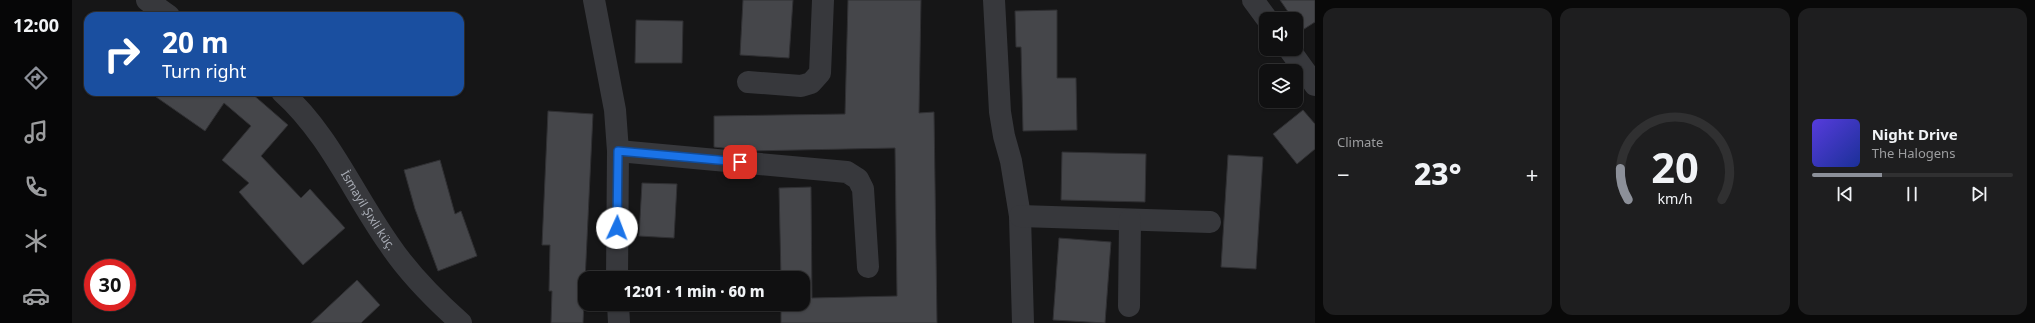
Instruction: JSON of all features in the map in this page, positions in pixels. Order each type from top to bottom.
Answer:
[{"type":"street","points":[[147,0],[164,12]]},
{"type":"street","points":[[594,0],[614,110],[618,151],[617,271]]},
{"type":"street","points":[[748,82],[801,86],[811,83],[820,74],[823,0]]},
{"type":"street","points":[[994,0],[1000,112],[1004,136],[1011,161],[1020,216],[1023,323]]},
{"type":"street","points":[[1253,0],[1262,12]]},
{"type":"street","points":[[1294,56],[1315,85]]},
{"type":"street","name":"İsmayil Şıxli küç.","points":[[287,96],[296,104],[322,136],[388,244],[412,276],[461,323]]},
{"type":"street","points":[[618,151],[847,172],[858,179],[863,189],[868,267]]},
{"type":"street","points":[[1020,216],[1210,222]]},
{"type":"street","points":[[1129,306],[1130,220]]},
{"type":"street","points":[[618,311],[619,323]]},
{"type":"building","points":[[743,0],[793,0],[789,58],[740,55]]},
{"type":"building","points":[[848,0],[921,0],[919,113],[934,112],[937,323],[781,323],[781,311],[810,311],[810,271],[781,271],[779,188],[811,187],[812,298],[897,296],[895,148],[750,151],[714,147],[714,116],[845,114]]},
{"type":"building","points":[[1280,0],[1315,0],[1315,22],[1303,30],[1303,12],[1288,12]]},
{"type":"building","points":[[1057,10],[1057,78],[1076,78],[1077,130],[1023,131],[1021,47],[1016,47],[1015,11]]},
{"type":"building","points":[[636,20],[683,21],[682,63],[635,63]]},
{"type":"building","points":[[155,96],[255,96],[288,125],[261,156],[301,198],[310,189],[345,228],[303,265],[239,192],[249,183],[222,160],[251,126],[224,103],[205,131]]},
{"type":"building","points":[[1303,110],[1315,124],[1315,149],[1297,164],[1273,134]]},
{"type":"building","points":[[548,111],[593,114],[585,271],[578,271],[578,311],[584,311],[583,323],[551,323],[552,291],[549,291],[550,245],[542,245]]},
{"type":"building","points":[[1062,152],[1146,154],[1145,202],[1061,200]]},
{"type":"building","points":[[1228,155],[1263,157],[1256,269],[1221,267]]},
{"type":"building","points":[[440,160],[455,214],[461,211],[477,256],[438,271],[415,209],[404,170]]},
{"type":"building","points":[[642,183],[677,184],[674,238],[639,236]]},
{"type":"building","points":[[1059,238],[1111,242],[1105,323],[1053,320]]},
{"type":"building","points":[[357,280],[380,305],[361,323],[311,323]]},
{"type":"route","points":[[617,228],[618,151],[740,162]]}]
